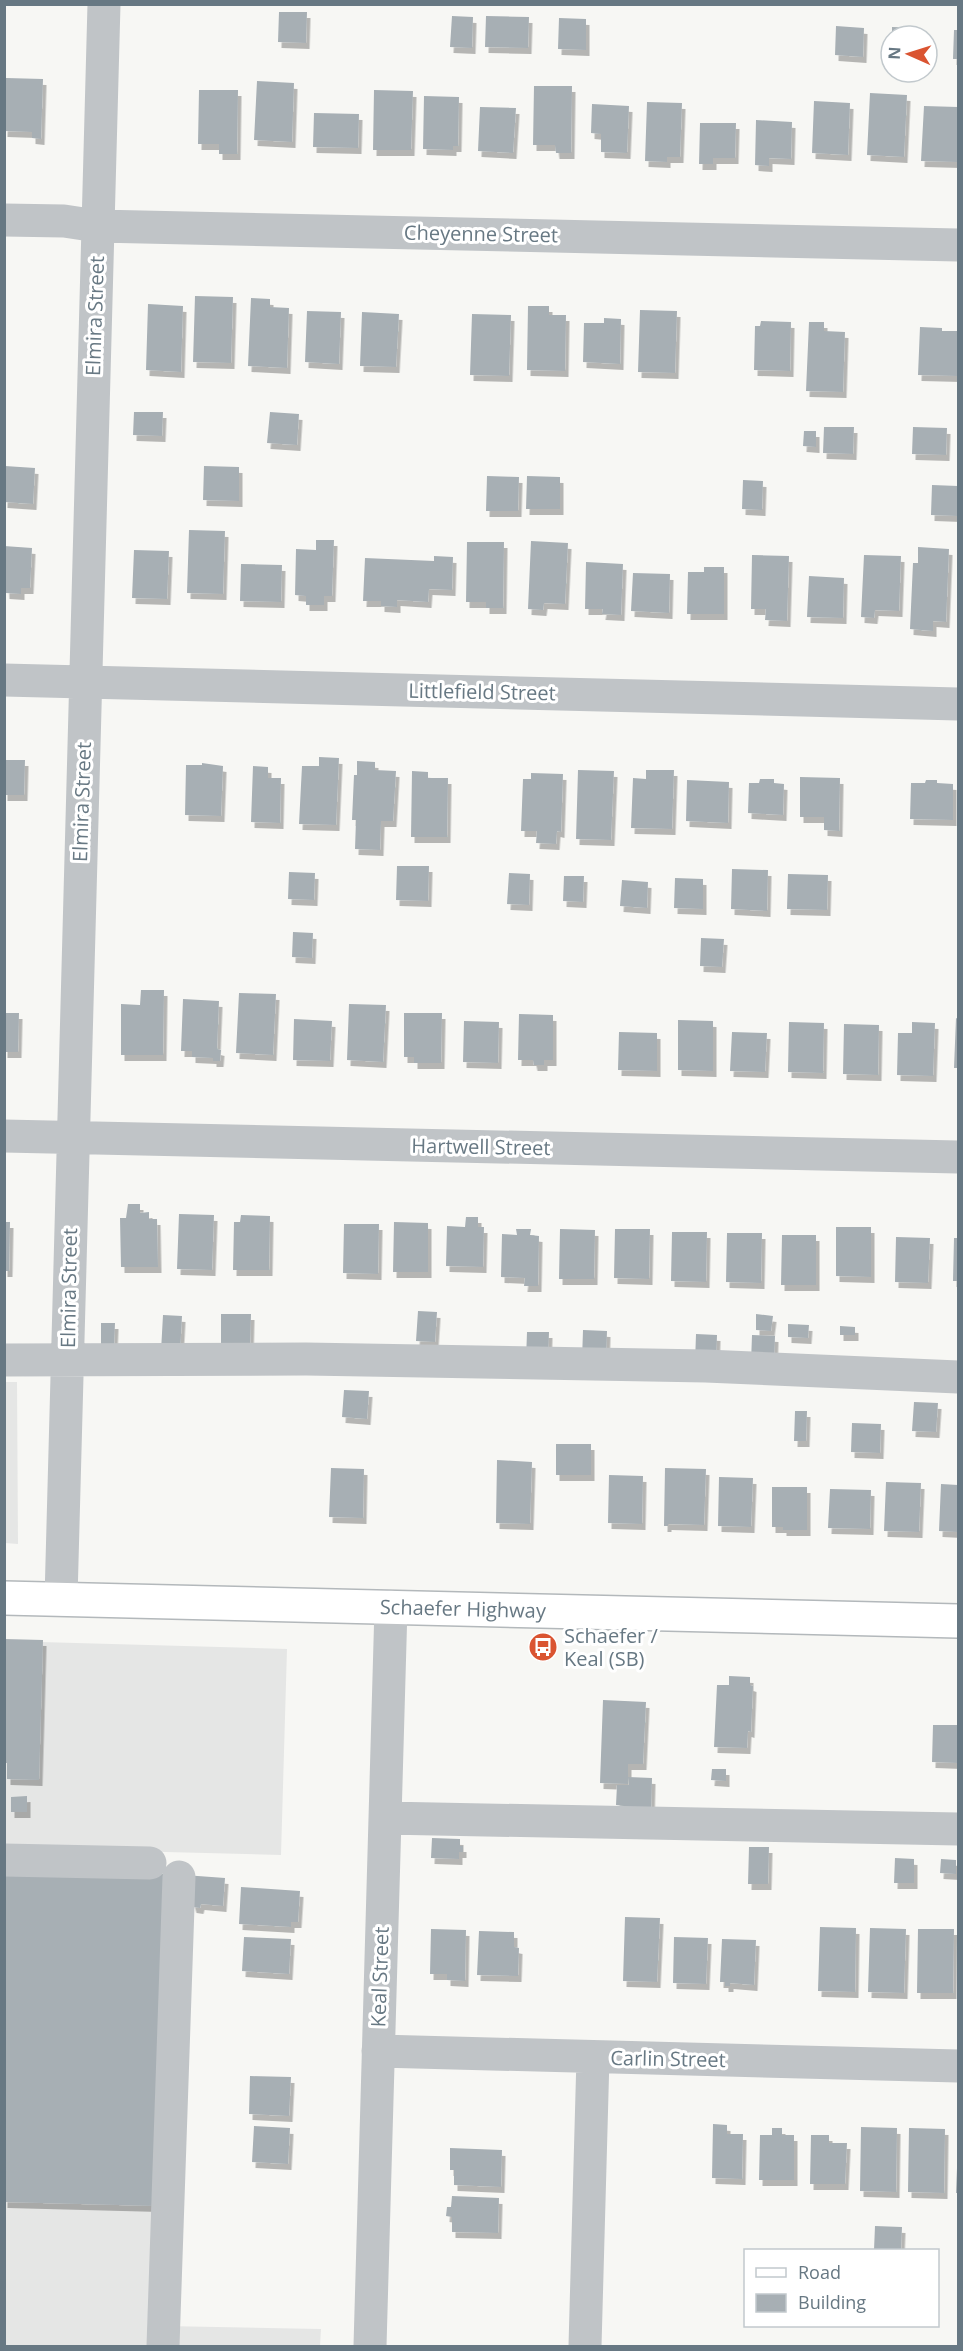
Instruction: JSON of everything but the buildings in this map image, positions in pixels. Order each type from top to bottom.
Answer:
[{"type":"main road","name":"Schaefer Highway","points":[[4,1598],[958,1621]]},
{"type":"street","name":"Elmira Street","points":[[61,1599],[104,4]]},
{"type":"street","name":"Cheyenne Street","points":[[4,220],[64,221],[98,225],[958,245]]},
{"type":"street","name":"Littlefield Street","points":[[4,680],[958,704]]},
{"type":"street","name":"Hartwell Street","points":[[4,1136],[958,1157]]},
{"type":"street","points":[[4,1360],[306,1359],[659,1365],[958,1377]]},
{"type":"street","name":"Keal Street","points":[[370,2346],[391,1607]]},
{"type":"street","points":[[385,1818],[958,1829]]},
{"type":"street","points":[[4,1860],[150,1863]]},
{"type":"street","points":[[163,2346],[179,1877]]},
{"type":"street","name":"Carlin Street","points":[[378,2052],[958,2066]]},
{"type":"street","points":[[585,2346],[593,2057]]},
{"type":"shaded area","points":[[5,1382],[17,1382],[18,1544],[5,1543]]},
{"type":"shaded area","points":[[4,1641],[287,1649],[281,1855],[5,1848]]},
{"type":"shaded area","points":[[5,1866],[162,1870],[150,2346],[5,2346]]},
{"type":"shaded area","points":[[165,2326],[321,2329],[320,2346],[165,2346]]},
{"type":"place","name":"Schaefer / Keal (SB)","points":[[543,1647]]}]
